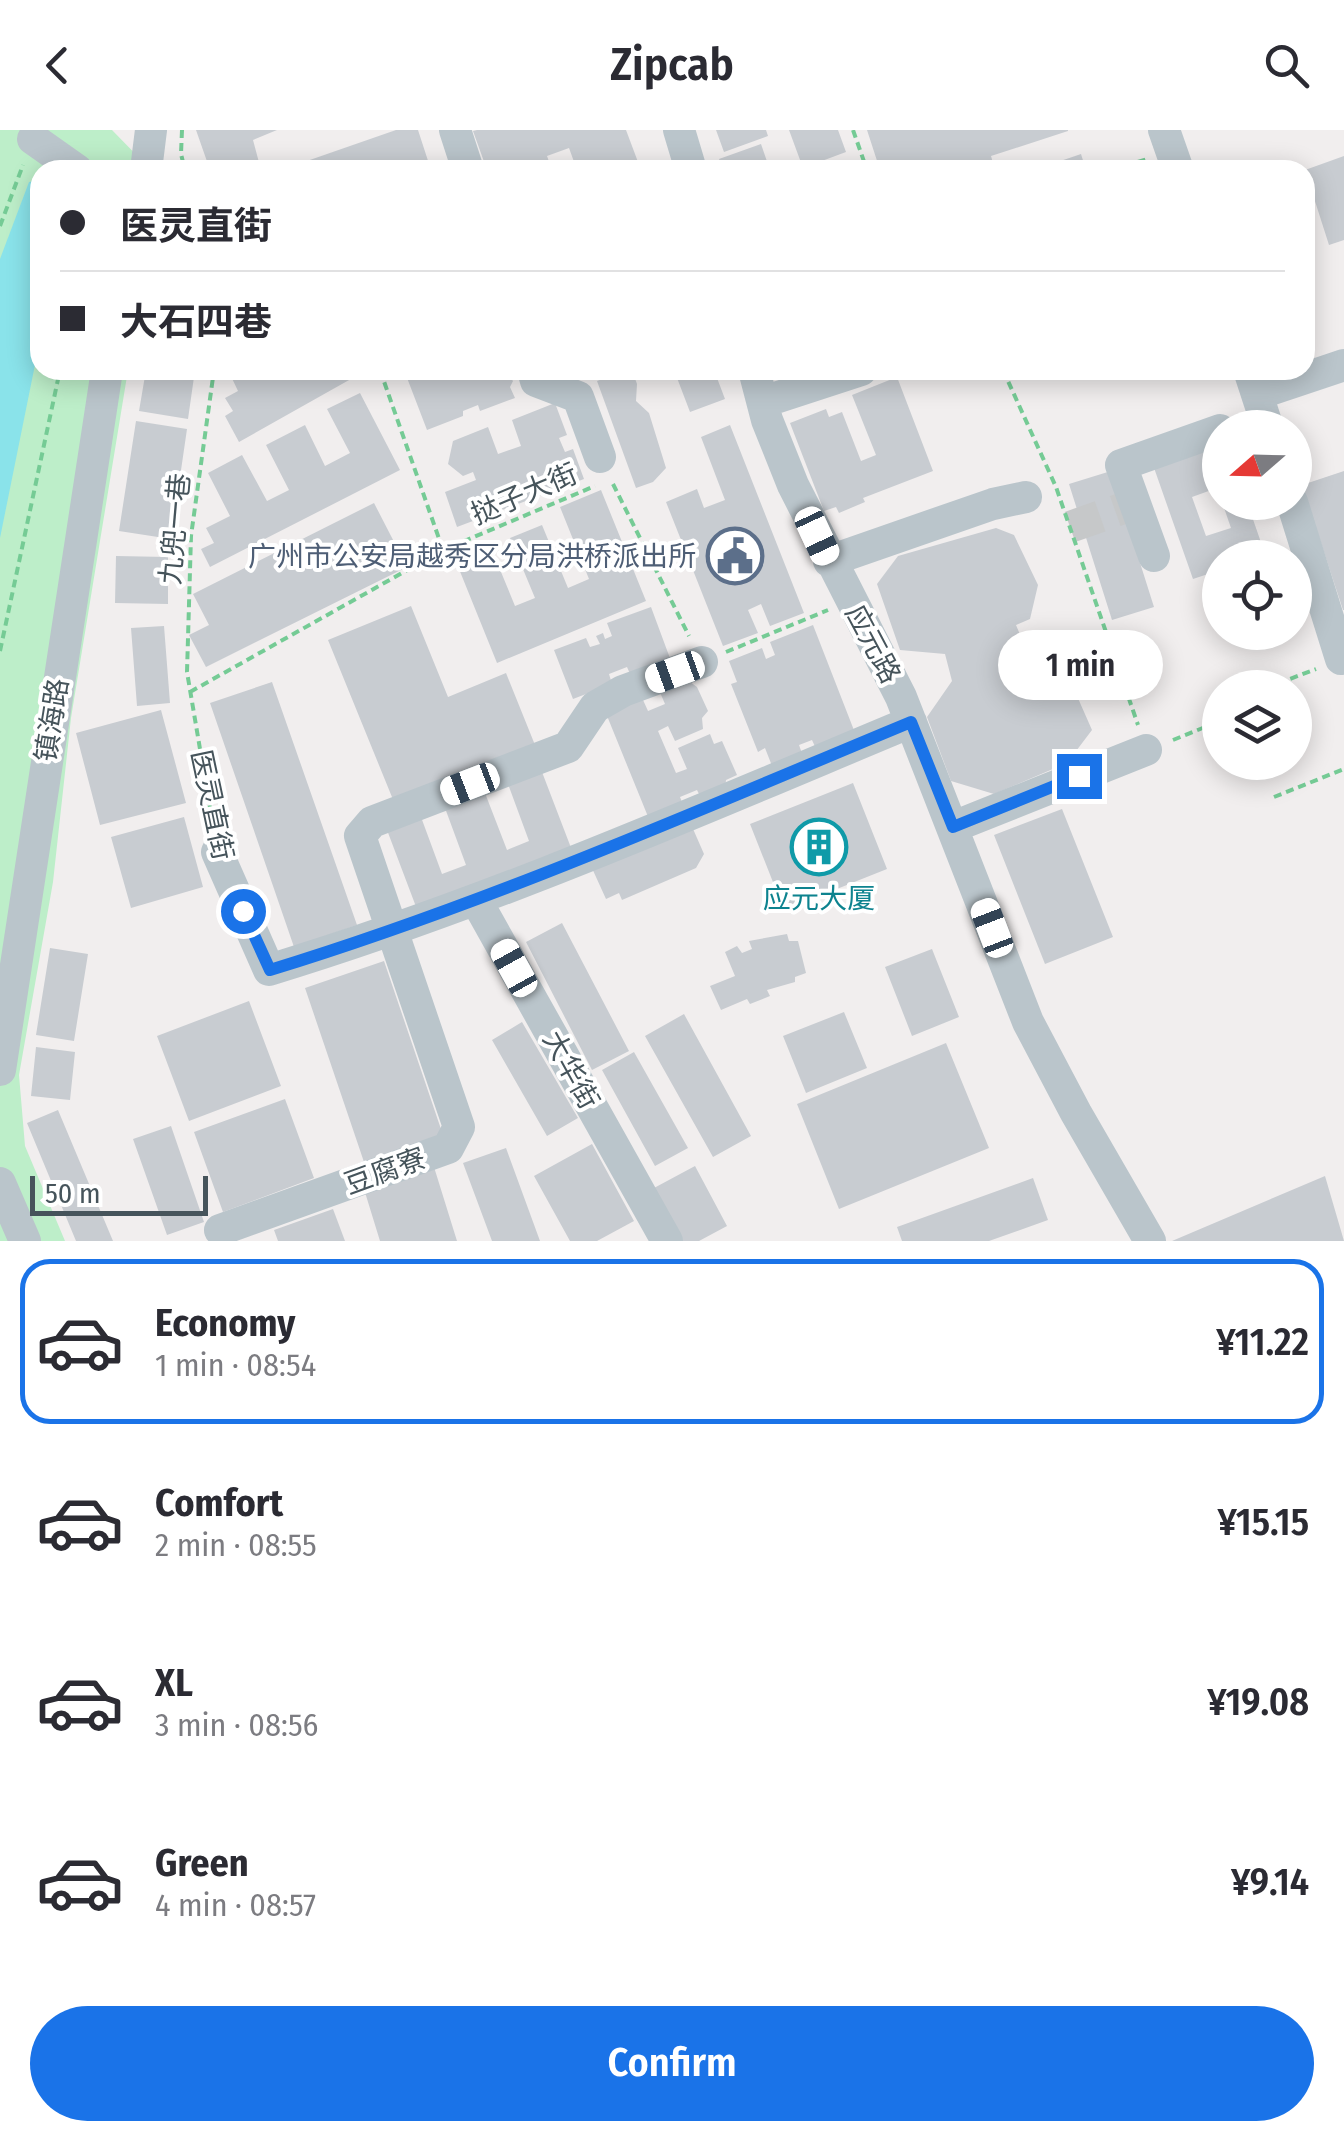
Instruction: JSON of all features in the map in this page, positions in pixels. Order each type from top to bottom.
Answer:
[{"type":"street","points":[[147,160],[151,130]]},
{"type":"street","points":[[454,130],[464,160]]},
{"type":"street","points":[[679,130],[688,160]]},
{"type":"street","points":[[34,139],[63,160]]},
{"type":"street","points":[[1315,370],[1344,365]]},
{"type":"street","name":"镇海路","points":[[0,1070],[105,380]]},
{"type":"street","points":[[544,380],[578,397],[597,472]]},
{"type":"street","name":"应元路","points":[[757,380],[792,485],[911,722],[1028,1022],[1150,1241]]},
{"type":"street","points":[[764,402],[831,380]]},
{"type":"street","points":[[1238,410],[1254,382]]},
{"type":"street","points":[[1254,382],[1263,410]]},
{"type":"street","points":[[1154,556],[1121,464],[1202,436]]},
{"type":"street","points":[[829,561],[993,504],[1041,492]]},
{"type":"street","points":[[1298,520],[1341,660]]},
{"type":"street","name":"豆腐寮","points":[[220,1230],[448,1148],[458,1127],[360,836],[372,822],[568,748],[595,707],[623,691],[702,662]]},
{"type":"street","points":[[392,932],[641,835],[911,722]]},
{"type":"street","points":[[953,827],[1146,750]]},
{"type":"street","name":"医灵直街","points":[[217,852],[270,970],[392,932]]},
{"type":"street","name":"大华街","points":[[476,900],[667,1241]]},
{"type":"street","points":[[0,1183],[25,1241]]},
{"type":"path","points":[[182,130],[182,160]]},
{"type":"path","points":[[854,130],[863,160]]},
{"type":"path","points":[[0,226],[34,139]]},
{"type":"path","points":[[1142,160],[1171,150]]},
{"type":"path","points":[[0,651],[58,380]]},
{"type":"path","name":"九兜一巷","points":[[190,692],[187,672],[191,536],[213,380]]},
{"type":"path","points":[[384,380],[443,550]]},
{"type":"path","points":[[1006,380],[1041,492],[1146,750],[1202,728]]},
{"type":"path","points":[[597,472],[702,662],[850,601]]},
{"type":"path","name":"挞子大街","points":[[190,692],[443,550],[597,472]]},
{"type":"path","points":[[1312,671],[1341,660]]},
{"type":"path","name":"医灵直街","points":[[190,692],[217,852]]},
{"type":"path","points":[[1274,797],[1344,769]]},
{"type":"green space","points":[[0,130],[112,130],[141,160],[30,160],[30,380],[126,380],[71,718],[53,882],[19,1075],[25,1146],[65,1241],[0,1241]]},
{"type":"water","points":[[29,182],[32,380],[0,538],[0,259]]},
{"type":"building","points":[[196,130],[277,130],[253,140],[258,160],[206,160]]},
{"type":"building","points":[[396,130],[418,130],[428,160],[310,160]]},
{"type":"building","points":[[626,130],[637,160],[573,160],[569,148],[547,156],[548,160],[483,160],[473,131]]},
{"type":"building","points":[[716,130],[766,130],[768,136],[724,152]]},
{"type":"building","points":[[789,130],[838,130],[846,152],[824,160],[800,160]]},
{"type":"building","points":[[867,130],[1068,130],[991,156],[992,160],[877,160]]},
{"type":"building","points":[[761,144],[767,160],[719,160]]},
{"type":"building","points":[[1344,156],[1344,240],[1329,245],[1315,201],[1315,166]]},
{"type":"building","points":[[144,380],[194,380],[188,419],[139,411]]},
{"type":"building","points":[[233,380],[349,380],[239,442],[225,416],[233,411],[225,398],[238,391]]},
{"type":"building","points":[[408,380],[513,381],[510,387],[515,398],[480,411],[478,405],[463,411],[463,416],[427,430]]},
{"type":"building","points":[[636,380],[636,401],[649,413],[666,468],[653,482],[636,488],[597,381]]},
{"type":"building","points":[[678,380],[718,380],[725,399],[690,412]]},
{"type":"building","points":[[898,380],[933,471],[863,498],[865,502],[839,513],[836,507],[824,511],[790,423],[826,409],[829,417],[842,412],[861,461],[876,455],[852,395]]},
{"type":"building","points":[[360,393],[400,470],[210,567],[201,549],[214,543],[206,528],[230,516],[208,473],[242,455],[267,501],[289,490],[266,445],[305,425],[325,466],[350,453],[327,409]]},
{"type":"building","points":[[555,403],[567,435],[559,438],[565,452],[573,449],[584,479],[457,527],[445,492],[476,480],[473,472],[463,476],[448,464],[453,441],[488,427],[498,454],[521,446],[512,420]]},
{"type":"building","points":[[136,421],[187,429],[171,539],[119,531]]},
{"type":"building","name":"广州市公安局越秀区分局洪桥派出所","points":[[730,425],[804,613],[770,626],[761,604],[748,610],[758,633],[723,646],[666,502],[697,489],[704,508],[725,500],[701,437]]},
{"type":"building","points":[[1202,448],[1202,493],[1192,497],[1206,536],[1231,528],[1228,520],[1253,520],[1260,540],[1202,540],[1202,576],[1193,579],[1153,465]]},
{"type":"building","points":[[1111,471],[1154,607],[1112,620],[1069,484]]},
{"type":"building","points":[[1344,471],[1344,610],[1312,515],[1312,482]]},
{"type":"building","points":[[601,490],[646,601],[497,663],[459,569],[494,555],[515,606],[535,598],[510,538],[542,525],[568,588],[589,579],[560,507]]},
{"type":"building","points":[[374,503],[407,567],[206,667],[189,635],[209,625],[193,594]]},
{"type":"building","points":[[996,528],[1014,535],[1038,585],[1030,619],[1016,625],[1029,656],[1048,649],[1062,662],[1092,730],[1067,763],[994,794],[951,781],[927,717],[952,681],[945,654],[900,650],[877,584],[898,556]]},
{"type":"building","points":[[116,556],[168,557],[168,604],[115,603]]},
{"type":"building","points":[[411,606],[448,697],[506,673],[535,745],[394,802],[328,640]]},
{"type":"building","points":[[651,607],[671,661],[631,676],[627,667],[609,674],[612,684],[573,699],[554,650],[586,638],[590,647],[600,644],[596,636],[612,636],[607,623]]},
{"type":"building","points":[[813,625],[857,738],[818,753],[812,740],[799,745],[804,759],[774,771],[765,748],[758,752],[731,684],[737,682],[729,661],[762,648],[766,659],[775,655],[770,642]]},
{"type":"building","points":[[164,626],[170,703],[137,706],[131,628]]},
{"type":"building","points":[[686,679],[697,687],[708,711],[702,718],[703,729],[675,741],[668,726],[658,731],[676,773],[687,769],[678,748],[710,734],[714,744],[722,741],[737,775],[726,780],[725,789],[701,798],[697,790],[680,797],[685,810],[651,824],[603,706],[639,691],[648,711],[665,704],[659,690]]},
{"type":"building","points":[[272,682],[357,925],[294,947],[210,703]]},
{"type":"building","points":[[161,710],[186,803],[100,825],[76,733]]},
{"type":"building","points":[[542,772],[573,853],[418,912],[387,830],[421,817],[442,874],[466,865],[445,808],[485,793],[507,850],[529,841],[508,784]]},
{"type":"building","name":"应元大厦","points":[[853,783],[887,869],[784,910],[750,824]]},
{"type":"building","points":[[1062,809],[1113,937],[1045,964],[994,835]]},
{"type":"building","points":[[184,817],[203,887],[131,908],[111,837]]},
{"type":"building","points":[[690,822],[704,854],[696,868],[622,900],[619,893],[606,899],[591,866]]},
{"type":"building","points":[[562,923],[629,1051],[592,1070],[526,942]]},
{"type":"building","points":[[787,934],[789,941],[798,941],[806,973],[795,977],[795,982],[767,990],[770,996],[750,1004],[747,999],[721,1010],[710,986],[735,976],[725,952],[737,946],[742,953],[752,949],[749,941]]},
{"type":"building","points":[[50,948],[88,954],[74,1041],[36,1035]]},
{"type":"building","points":[[932,949],[959,1017],[912,1036],[885,967]]},
{"type":"building","points":[[384,961],[443,1135],[364,1162],[305,988]]},
{"type":"building","points":[[249,1001],[281,1086],[189,1121],[157,1036]]},
{"type":"building","points":[[844,1012],[867,1068],[806,1093],[783,1036]]},
{"type":"building","points":[[684,1014],[751,1136],[713,1157],[645,1036]]},
{"type":"building","points":[[522,1022],[578,1118],[547,1136],[492,1040]]},
{"type":"building","points":[[946,1043],[989,1148],[839,1209],[797,1104]]},
{"type":"building","points":[[36,1047],[75,1052],[70,1100],[31,1096]]},
{"type":"building","points":[[634,1052],[688,1148],[655,1166],[602,1070]]},
{"type":"building","points":[[285,1099],[314,1178],[223,1212],[194,1132]]},
{"type":"building","points":[[58,1110],[113,1241],[76,1241],[27,1123]]},
{"type":"building","points":[[171,1126],[204,1222],[167,1235],[133,1139]]},
{"type":"building","points":[[592,1144],[634,1221],[597,1241],[570,1241],[534,1176]]},
{"type":"building","points":[[506,1148],[540,1241],[492,1241],[463,1163]]},
{"type":"building","points":[[695,1166],[727,1226],[699,1241],[682,1241],[654,1188]]},
{"type":"building","points":[[434,1167],[457,1241],[380,1241],[364,1189]]},
{"type":"building","points":[[1325,1176],[1344,1241],[1172,1241]]},
{"type":"building","points":[[1033,1178],[1048,1220],[989,1241],[902,1241],[897,1227]]},
{"type":"building","points":[[333,1209],[345,1241],[278,1241],[274,1230]]},
{"type":"tunnel","points":[[1070,527],[1135,504]]},
{"type":"place","name":"广州市公安局越秀区分局洪桥派出所","points":[[735,556]]},
{"type":"place","name":"应元大厦","points":[[819,847]]},
{"type":"route","points":[[243,911],[270,970],[392,932],[641,835],[911,722],[953,827],[1079,776]]}]
